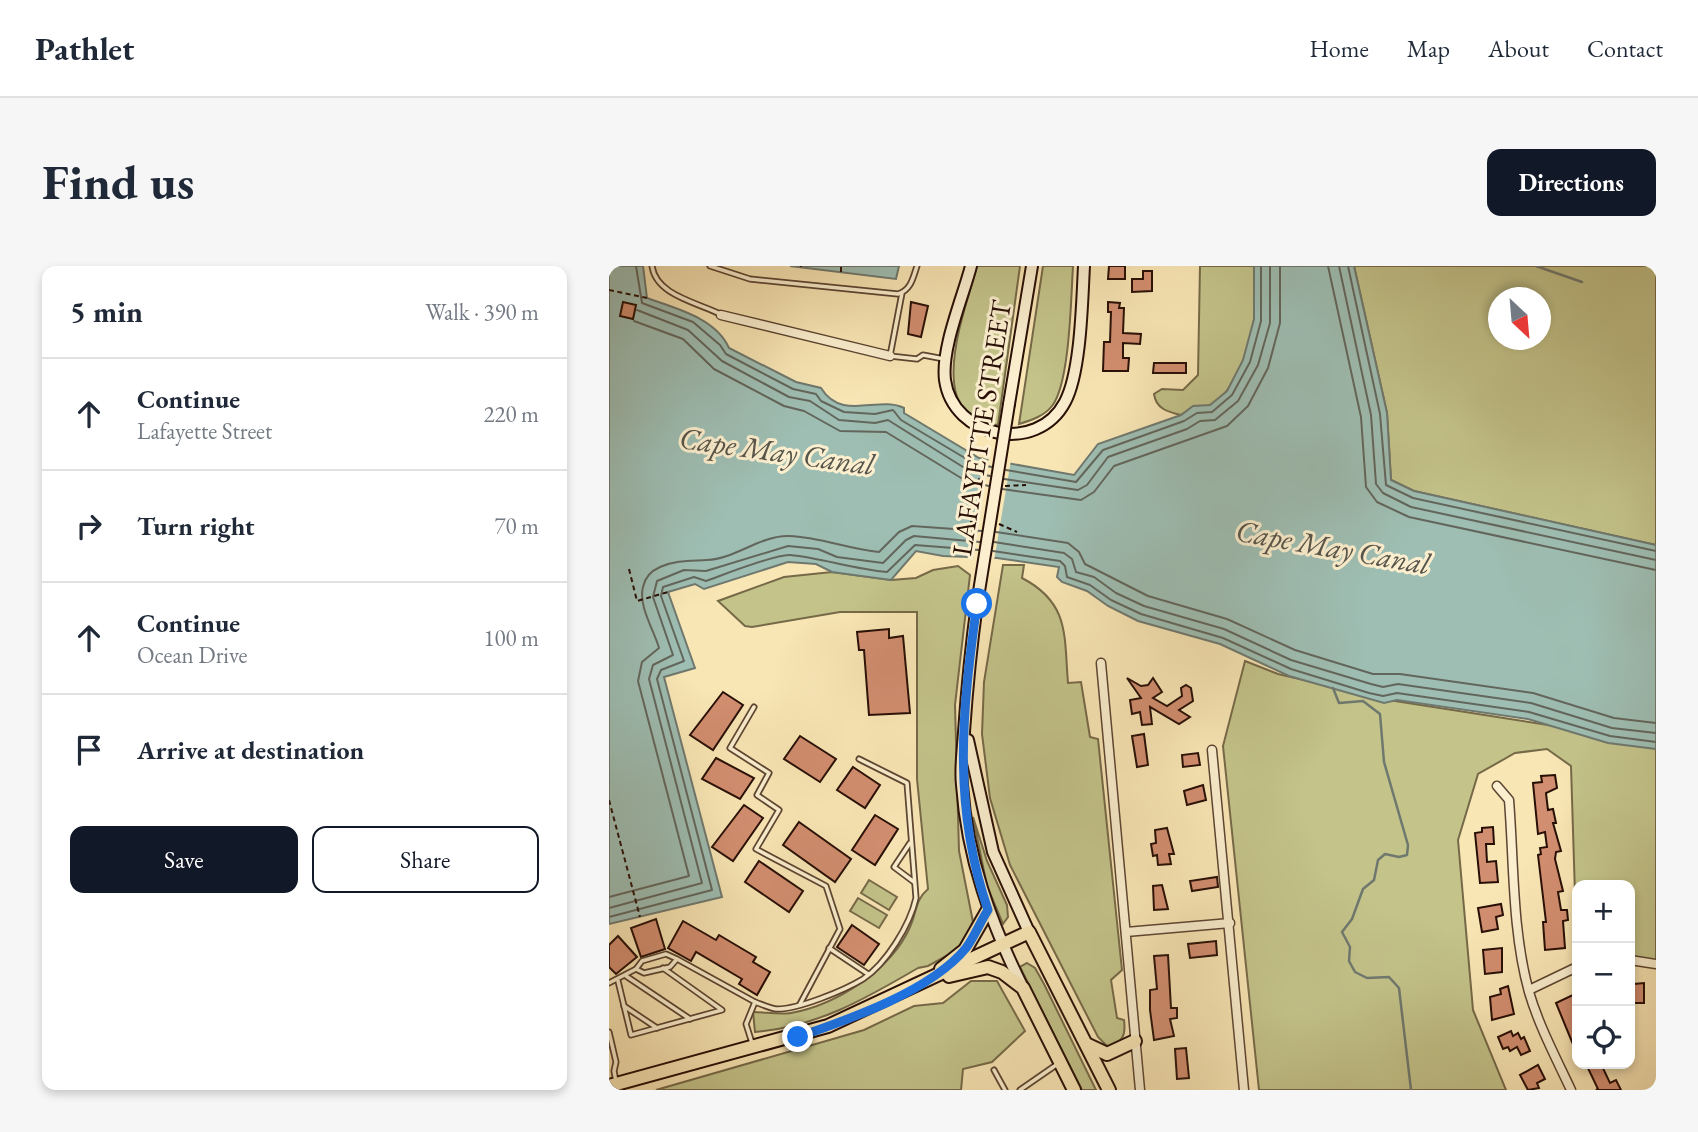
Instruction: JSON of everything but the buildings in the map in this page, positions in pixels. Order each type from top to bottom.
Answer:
[{"type":"main road","points":[[971,266],[946,359],[945,381],[953,403],[979,428],[1014,434],[1028,433],[1049,422],[1064,404],[1073,379],[1084,266]]},
{"type":"main road","name":"LAFAYETTE STREET","points":[[1032,266],[977,604],[967,677],[961,780],[965,820],[988,910],[1002,945],[1074,1090]]},
{"type":"main road","name":"LAFAYETTE STREET","points":[[965,724],[981,808],[993,852],[1029,932],[1109,1090]]},
{"type":"main road","points":[[928,981],[965,950],[988,910]]},
{"type":"main road","points":[[612,1078],[753,1048],[828,1026],[1029,932]]},
{"type":"main road","points":[[928,981],[988,967],[1002,972],[1023,988]]},
{"type":"main road","points":[[1087,1044],[1107,1054],[1135,1041]]},
{"type":"street","points":[[721,315],[890,356]]},
{"type":"street","points":[[1101,663],[1140,1090]]},
{"type":"street","points":[[1212,750],[1244,1090]]},
{"type":"street","points":[[1497,786],[1509,800],[1520,939],[1529,990],[1539,1022],[1571,1090]]},
{"type":"street","points":[[1126,932],[1230,923]]},
{"type":"street","points":[[1635,961],[1656,964]]},
{"type":"street","points":[[1529,990],[1572,969]]},
{"type":"lane","points":[[652,266],[658,284],[667,292],[721,315]]},
{"type":"lane","points":[[710,266],[750,278],[902,293]]},
{"type":"lane","points":[[917,266],[912,283],[902,293],[890,356],[917,359],[923,355],[946,359]]},
{"type":"lane","points":[[754,707],[730,748],[769,773],[757,795],[779,810],[756,849],[826,886],[840,929],[800,1004]]},
{"type":"lane","points":[[609,984],[626,976],[642,961],[666,954],[755,1002],[776,1009],[823,997],[868,974],[903,934],[916,898],[907,783],[859,759]]},
{"type":"lane","points":[[912,842],[894,867],[914,882]]},
{"type":"lane","points":[[829,948],[868,974]]},
{"type":"lane","points":[[636,969],[644,973],[663,968],[677,958]]},
{"type":"lane","points":[[618,981],[631,1035],[722,1010],[663,968]]},
{"type":"lane","points":[[626,976],[690,1019]]},
{"type":"lane","points":[[753,1048],[746,1024],[755,1002]]},
{"type":"lane","points":[[624,1005],[657,1028]]},
{"type":"lane","points":[[609,1032],[616,1062],[612,1078]]},
{"type":"lane","points":[[1020,1090],[1033,1085],[1060,1062]]},
{"type":"lane","points":[[994,1070],[1005,1090]]},
{"type":"path","points":[[841,266],[841,272]]},
{"type":"path","points":[[609,290],[647,298]]},
{"type":"path","points":[[629,569],[637,601],[668,592]]},
{"type":"path","points":[[609,800],[640,917]]},
{"type":"green space","points":[[977,266],[1020,266],[998,425],[974,418],[960,404],[954,384],[958,334]]},
{"type":"green space","points":[[1043,266],[1073,266],[1066,360],[1063,379],[1052,406],[1041,415],[1019,424]]},
{"type":"green space","points":[[1200,266],[1254,266],[1255,313],[1245,355],[1228,390],[1211,405],[1181,415],[1160,406],[1154,394],[1162,389],[1183,390],[1198,375]]},
{"type":"green space","points":[[1354,266],[1656,266],[1656,545],[1414,491],[1391,480],[1387,413]]},
{"type":"green space","points":[[1003,565],[1024,565],[1022,578],[1049,598],[1057,610],[1064,636],[1068,683],[1081,682],[1090,737],[1098,739],[1122,970],[1111,980],[1117,1018],[1124,1020],[1125,1025],[1120,1040],[1108,1047],[1098,1037],[1010,865],[990,798],[982,734],[984,682]]},
{"type":"green space","points":[[958,566],[970,575],[955,705],[959,851],[973,922],[965,941],[950,954],[840,1010],[799,1024],[755,1032],[753,1012],[786,1014],[808,1009],[843,994],[876,971],[901,943],[910,927],[918,902],[928,889],[917,779],[917,612],[840,612],[752,627],[745,626],[718,601],[784,577],[832,572],[891,580],[916,578],[933,570]]},
{"type":"green space","points":[[1245,661],[1278,674],[1395,701],[1656,742],[1656,962],[1635,963],[1635,880],[1575,880],[1571,766],[1547,749],[1515,753],[1478,774],[1458,840],[1473,1010],[1506,1090],[1259,1090],[1223,746]]},
{"type":"green space","points":[[973,817],[987,861],[1007,905],[1008,917],[1003,924],[987,886]]},
{"type":"green space","points":[[869,880],[897,897],[889,910],[861,893]]},
{"type":"green space","points":[[858,898],[887,915],[879,928],[850,911]]},
{"type":"green space","points":[[1027,963],[1035,968],[1044,984],[1096,1090],[1082,1090],[1020,967]]},
{"type":"green space","points":[[971,981],[997,981],[1025,1031],[992,1062],[963,1069],[961,1090],[656,1090],[864,1030],[914,1006],[943,1003]]},
{"type":"water","name":"Cape May Canal","points":[[609,266],[643,266],[647,298],[682,310],[705,322],[715,329],[729,348],[796,382],[821,388],[839,404],[883,404],[904,408],[904,413],[979,458],[1074,475],[1098,444],[1181,415],[1193,406],[1210,405],[1227,391],[1243,360],[1254,319],[1254,266],[1354,266],[1387,413],[1391,480],[1414,491],[1656,545],[1656,749],[1608,743],[1528,719],[1397,700],[1384,703],[1289,676],[1220,644],[1138,621],[1108,606],[1087,591],[1062,582],[1057,577],[1059,567],[916,551],[891,580],[832,572],[816,564],[788,562],[704,589],[695,584],[668,592],[695,668],[664,677],[722,897],[609,924]]},
{"type":"water","points":[[790,266],[899,266],[896,279]]},
{"type":"pier","points":[[989,456],[1011,460],[994,561],[973,561]]},
{"type":"waterway","points":[[1536,266],[1582,282]]},
{"type":"waterway","points":[[1333,688],[1339,703],[1363,701],[1380,714],[1384,762],[1408,845],[1407,855],[1399,857],[1385,854],[1378,860],[1374,880],[1363,889],[1352,919],[1342,932],[1350,947],[1349,961],[1355,972],[1367,978],[1389,977],[1399,988],[1411,1090]]},
{"type":"route","points":[[798,1037],[852,1017],[928,981],[965,950],[988,910],[976,873],[965,820],[962,785],[967,677],[977,604]]}]
